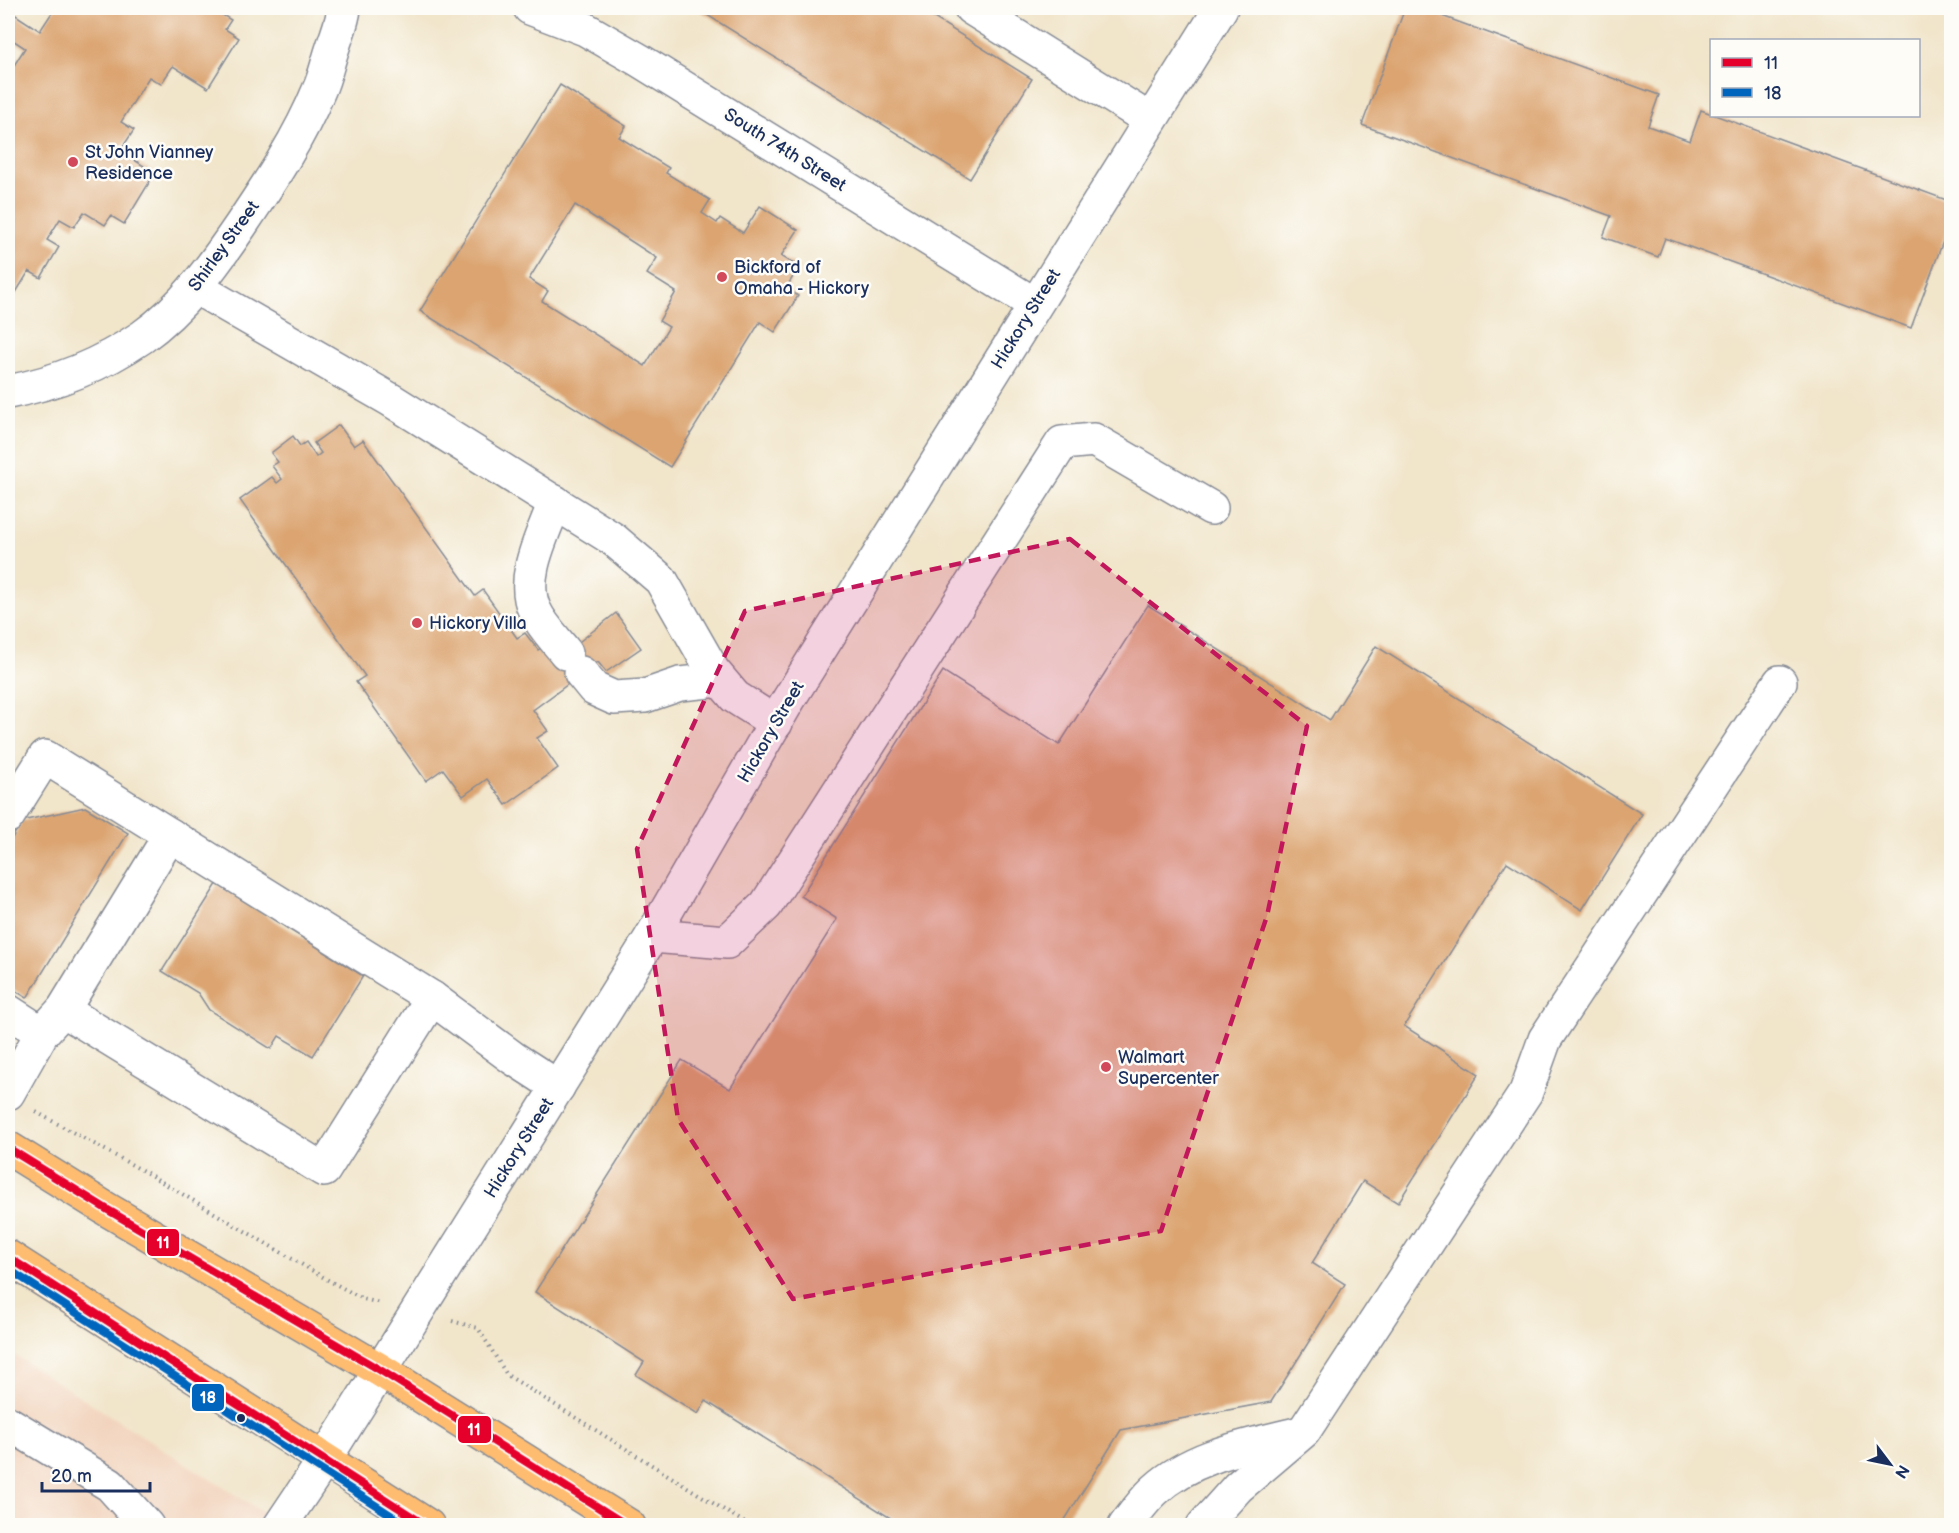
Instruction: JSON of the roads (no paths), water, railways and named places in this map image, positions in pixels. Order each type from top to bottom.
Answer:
[{"type":"main road","points":[[8,1148],[108,1210],[380,1370],[628,1526]]},
{"type":"main road","points":[[8,1257],[428,1526]]},
{"type":"street","name":"Shirley Street","points":[[8,392],[36,386],[83,370],[122,350],[168,316],[195,287],[223,251],[274,175],[302,127],[320,88],[344,8]]},
{"type":"street","name":"South 74th Street","points":[[530,8],[585,29],[639,60],[1034,304]]},
{"type":"street","points":[[971,8],[1149,120]]},
{"type":"street","name":"Hickory Street","points":[[280,1526],[325,1459],[652,936],[776,723],[1034,304],[1221,8]]},
{"type":"street","points":[[195,287],[391,400],[613,539],[661,580],[713,671],[735,697],[776,723]]},
{"type":"street","points":[[652,936],[727,942],[766,905],[1062,444],[1094,440],[1211,508]]},
{"type":"street","points":[[555,502],[534,560],[528,591],[535,612],[594,689],[614,698],[645,696],[680,684],[720,680]]},
{"type":"street","points":[[1203,1526],[1238,1487],[1304,1431],[1526,1092],[1545,1039],[1780,682]]},
{"type":"street","points":[[8,816],[45,757],[432,998],[513,1058],[558,1087]]},
{"type":"street","points":[[8,1093],[170,835]]},
{"type":"street","points":[[8,1011],[52,1022],[324,1170],[432,998]]},
{"type":"street","points":[[8,1423],[110,1485],[147,1526]]},
{"type":"street","points":[[1125,1526],[1155,1490],[1183,1469],[1213,1456],[1304,1431]]},
{"type":"place","name":"St John Vianney Residence","points":[[73,162]]},
{"type":"place","name":"Bickford of Omaha - Hickory","points":[[722,277]]},
{"type":"place","name":"Hickory Villa","points":[[417,623]]},
{"type":"place","name":"Walmart Supercenter","points":[[1106,1067]]}]
